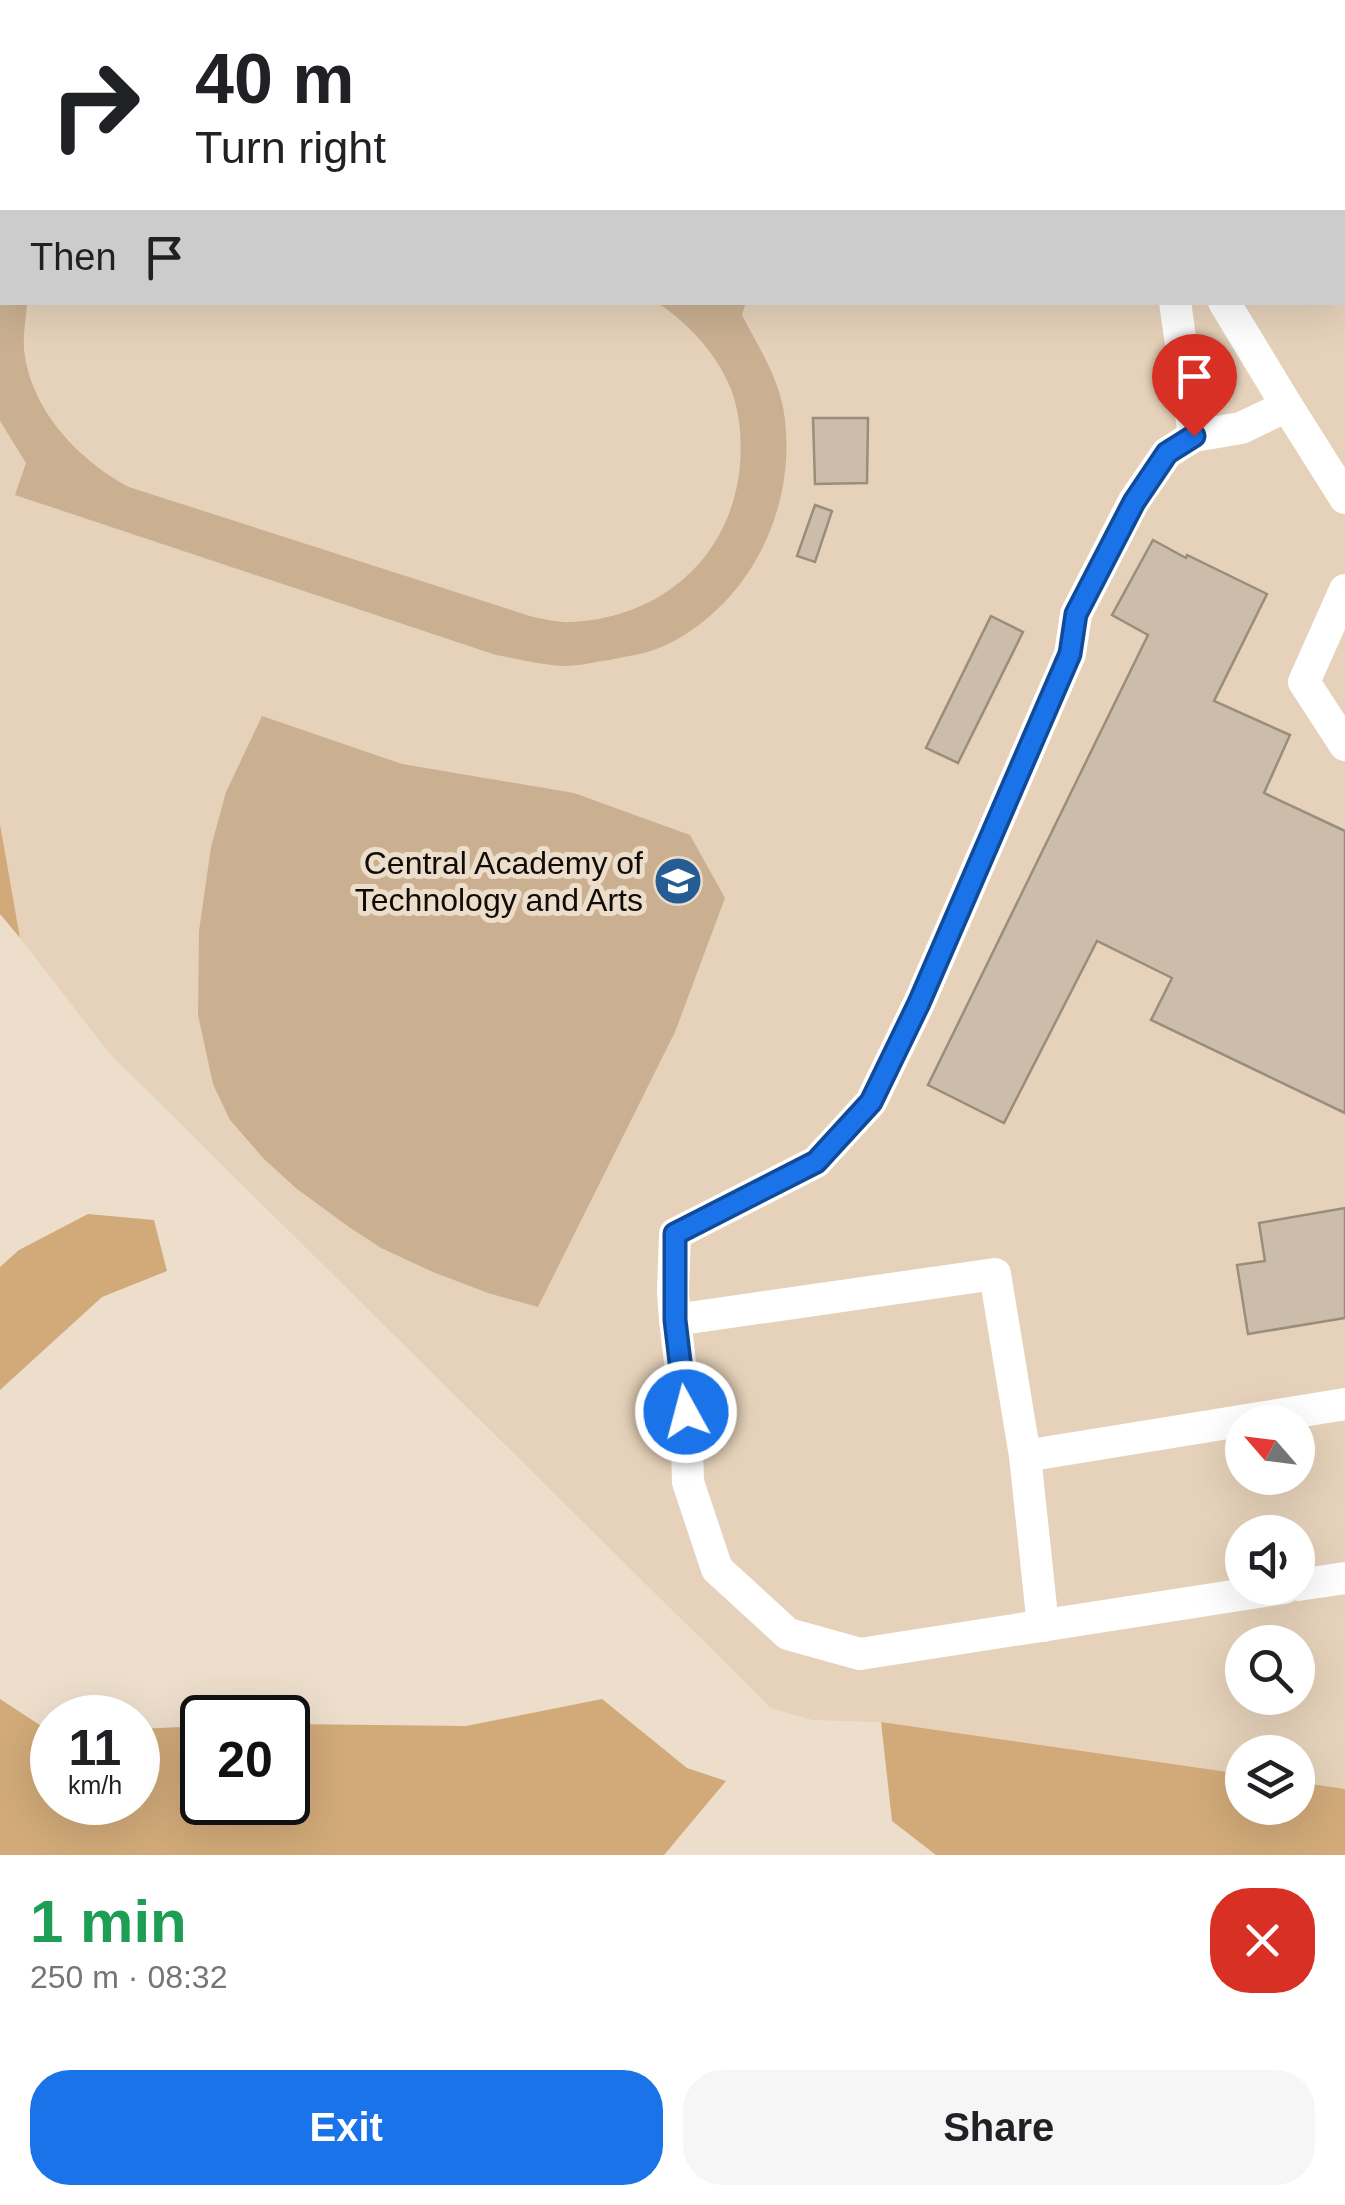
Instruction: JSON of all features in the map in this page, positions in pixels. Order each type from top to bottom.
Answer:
[{"type":"lane","points":[[1174,305],[1194,436]]},
{"type":"lane","points":[[1226,305],[1345,498]]},
{"type":"lane","points":[[1225,1597],[860,1654],[788,1634],[716,1569],[688,1482],[686,1412],[675,1320],[675,1234],[816,1162],[871,1102],[919,1003],[1070,654],[1076,614],[1134,502],[1167,453],[1194,436],[1240,428],[1287,406]]},
{"type":"lane","points":[[1345,590],[1304,682],[1345,745]]},
{"type":"lane","points":[[675,1320],[996,1274],[1025,1456],[1043,1626]]},
{"type":"lane","points":[[1025,1456],[1345,1404]]},
{"type":"lane","points":[[1315,1583],[1345,1578]]},
{"type":"shaded area","name":"Central Academy of Technology and Arts","points":[[0,305],[1345,305],[1345,1789],[1315,1785],[1315,1735],[1225,1735],[1225,1772],[881,1722],[812,1720],[771,1708],[109,1053],[20,938],[0,824]]},
{"type":"shaded area","points":[[0,305],[27,305],[24,349],[36,392],[60,430],[110,476],[129,487],[533,617],[566,622],[604,618],[635,609],[662,595],[707,554],[734,498],[740,436],[734,398],[718,363],[701,341],[661,305],[745,305],[742,315],[773,375],[781,400],[786,448],[784,482],[776,515],[763,547],[724,603],[698,626],[668,644],[647,652],[564,666],[496,655],[15,495],[26,463],[0,421]]},
{"type":"shaded area","points":[[262,716],[402,764],[574,793],[690,835],[725,898],[675,1032],[538,1307],[433,1272],[381,1248],[349,1227],[264,1159],[230,1120],[213,1084],[198,1015],[199,931],[211,847],[226,792]]},
{"type":"shaded area","points":[[0,824],[20,938],[0,914]]},
{"type":"shaded area","points":[[88,1214],[154,1220],[167,1271],[102,1297],[0,1390],[0,1267],[19,1250]]},
{"type":"shaded area","points":[[0,1699],[30,1719],[30,1825],[160,1825],[160,1728],[180,1727],[180,1825],[310,1825],[310,1724],[466,1726],[602,1699],[687,1768],[726,1781],[664,1855],[0,1855]]},
{"type":"shaded area","points":[[881,1722],[1225,1772],[1225,1825],[1315,1825],[1315,1785],[1345,1789],[1345,1855],[936,1855],[892,1821]]},
{"type":"building","points":[[813,418],[868,418],[867,483],[815,484]]},
{"type":"building","points":[[815,505],[832,511],[815,562],[797,556]]},
{"type":"building","points":[[1153,540],[1267,594],[1214,701],[1290,735],[1264,793],[1345,831],[1345,1113],[1151,1020],[1172,978],[1097,941],[1004,1123],[928,1085],[1148,635],[1112,615]]},
{"type":"building","points":[[991,616],[1023,632],[958,763],[926,748]]},
{"type":"building","points":[[1345,1208],[1345,1318],[1248,1334],[1237,1265],[1265,1261],[1259,1223]]},
{"type":"place","name":"Central Academy of Technology and Arts","points":[[678,881]]},
{"type":"route","points":[[686,1412],[673,1292],[675,1234],[816,1162],[871,1102],[919,1003],[1070,654],[1076,614],[1134,502],[1167,453],[1194,436]]}]
